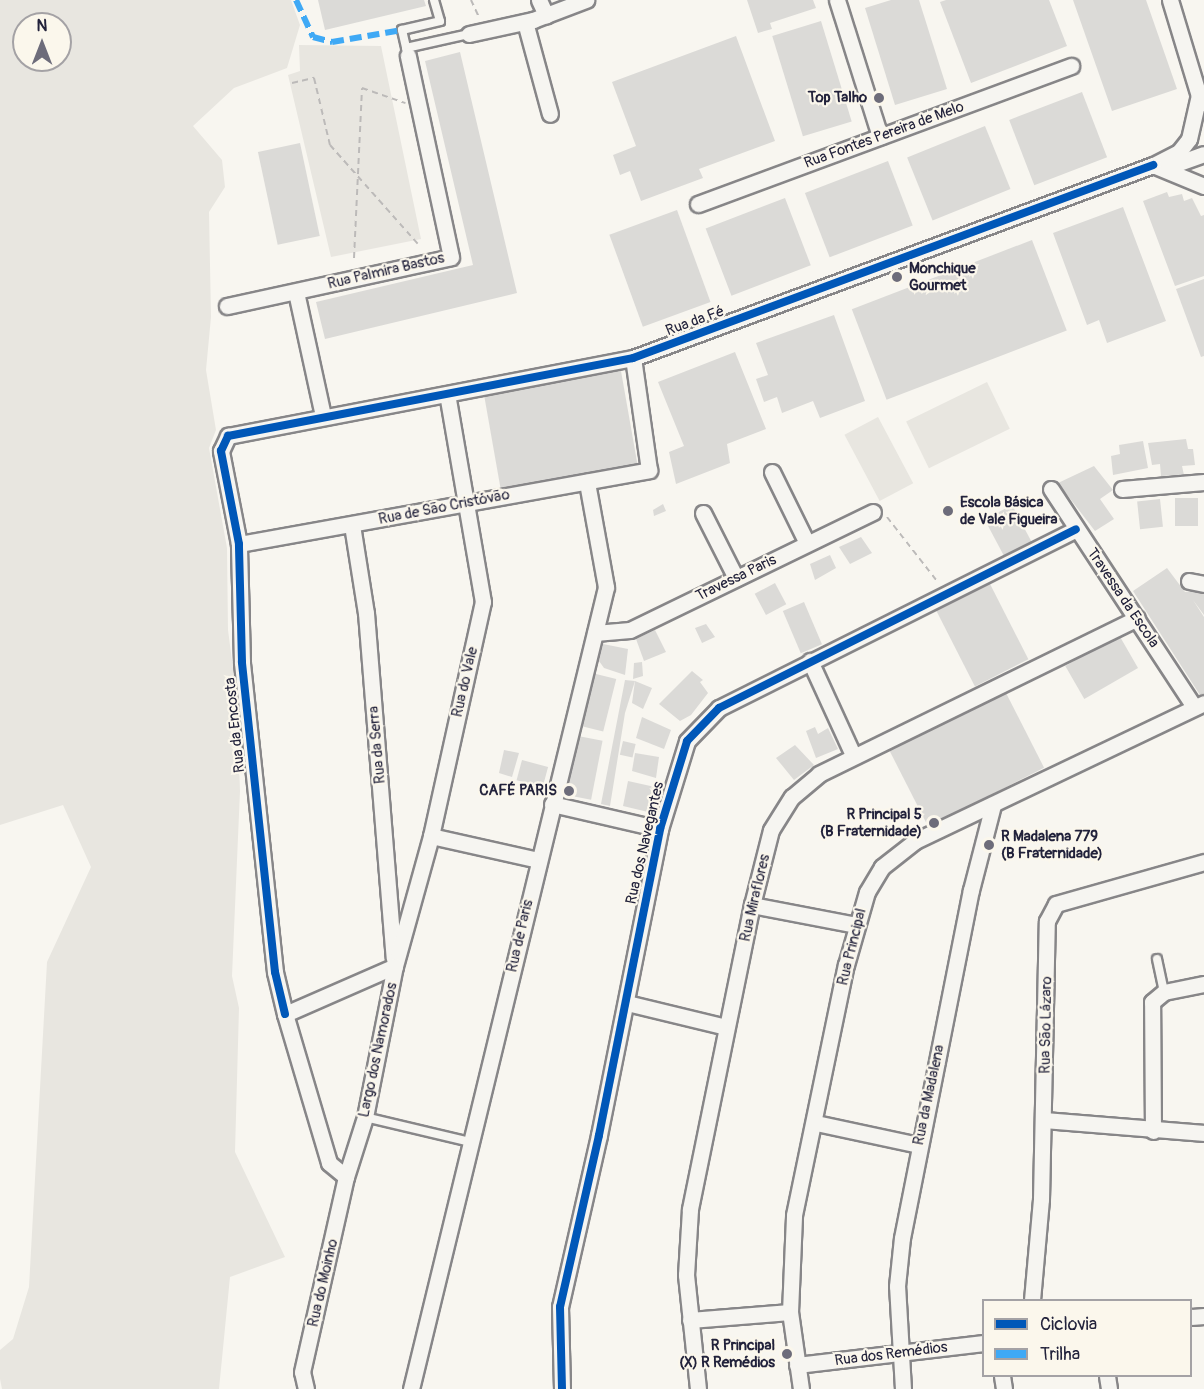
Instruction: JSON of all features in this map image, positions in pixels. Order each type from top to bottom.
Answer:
[{"type":"street","points":[[539,0],[546,15]]},
{"type":"street","points":[[837,0],[880,136]]},
{"type":"street","points":[[1170,0],[1199,77],[1199,95],[1204,112]]},
{"type":"street","points":[[469,34],[525,22],[579,1]]},
{"type":"street","points":[[525,22],[550,114]]},
{"type":"street","name":"Rua Palmira Bastos","points":[[226,306],[451,257],[407,52]]},
{"type":"street","name":"Rua Fontes Pereira de Melo","points":[[698,204],[1071,66]]},
{"type":"street","name":"Rua da Fé","points":[[1158,167],[1179,152],[1189,139],[1199,95]]},
{"type":"street","name":"Rua da Fé","points":[[228,436],[633,358],[1158,167],[1204,154]]},
{"type":"street","points":[[1158,167],[1204,186]]},
{"type":"street","points":[[296,292],[323,416]]},
{"type":"street","name":"Rua de São Cristóvão","points":[[239,544],[649,470],[633,358]]},
{"type":"street","name":"Rua do Vale","points":[[395,966],[431,836],[483,602],[447,394]]},
{"type":"street","name":"Rua da Encosta","points":[[228,436],[220,451],[239,544],[242,662],[275,972],[285,1014]]},
{"type":"street","points":[[772,472],[807,543]]},
{"type":"street","name":"Rua de Paris","points":[[411,1389],[606,587],[586,482]]},
{"type":"street","points":[[1122,489],[1204,482]]},
{"type":"street","name":"Travessa da Escola","points":[[1051,489],[1076,529],[1199,705]]},
{"type":"street","name":"Travessa Paris","points":[[595,633],[630,630],[873,512]]},
{"type":"street","points":[[703,513],[736,578]]},
{"type":"street","name":"Rua da Serra","points":[[352,525],[366,613],[395,966]]},
{"type":"street","name":"Rua dos Navegantes","points":[[562,1389],[560,1306],[627,1003],[660,829],[687,741],[719,708],[1076,529]]},
{"type":"street","name":"Rua Miraflores","points":[[695,1389],[686,1275],[690,1209],[752,905],[771,830],[792,797],[819,774],[853,755],[1137,618]]},
{"type":"street","points":[[810,661],[853,755]]},
{"type":"street","name":"Rua Principal","points":[[801,1389],[790,1312],[794,1215],[816,1123],[856,925],[867,892],[882,867],[915,841],[1199,705]]},
{"type":"street","points":[[552,804],[660,829]]},
{"type":"street","name":"Rua da Madalena","points":[[903,1389],[899,1355],[898,1274],[919,1145],[971,890],[993,805]]},
{"type":"street","points":[[431,836],[538,860]]},
{"type":"street","name":"Rua São Lázaro","points":[[1032,1299],[1044,1120],[1047,921],[1056,904],[1204,862]]},
{"type":"street","points":[[752,905],[856,925]]},
{"type":"street","name":"Largo dos Namorados","points":[[285,1014],[395,966]]},
{"type":"street","name":"Largo dos Namorados","points":[[346,1178],[365,1117],[395,966]]},
{"type":"street","points":[[1153,1131],[1152,1002],[1164,992],[1204,984]]},
{"type":"street","points":[[627,1003],[726,1027]]},
{"type":"street","points":[[285,1014],[329,1163],[346,1178]]},
{"type":"street","points":[[1044,1120],[1153,1131],[1204,1132]]},
{"type":"street","points":[[816,1123],[919,1145]]},
{"type":"street","name":"Rua do Moinho","points":[[306,1389],[302,1372],[346,1178]]},
{"type":"street","points":[[690,1320],[790,1312]]},
{"type":"street","name":"Rua dos Remédios","points":[[797,1365],[899,1355],[982,1343]]},
{"type":"lane","points":[[434,0],[440,21],[402,30],[407,52],[469,34]]},
{"type":"lane","points":[[1157,959],[1164,992]]},
{"type":"lane","points":[[365,1117],[470,1142]]},
{"type":"path","points":[[471,0],[485,30]]},
{"type":"path","points":[[292,83],[314,78],[330,145],[418,244]]},
{"type":"path","points":[[354,258],[362,88],[400,104],[419,100]]},
{"type":"path","points":[[873,512],[884,512],[943,589]]},
{"type":"shaded area","points":[[0,0],[291,0],[300,25],[287,68],[234,88],[193,126],[222,160],[225,187],[209,212],[211,317],[206,370],[216,430],[209,448],[227,548],[228,630],[237,699],[240,791],[232,976],[239,1008],[235,1152],[285,1257],[230,1277],[219,1389],[2,1389],[0,1350],[13,1339],[29,1287],[47,962],[91,867],[63,805],[0,825]]},
{"type":"shaded area","points":[[299,45],[381,46],[421,239],[331,257],[288,75],[300,71]]},
{"type":"shaded area","points":[[987,382],[1010,429],[929,468],[906,421]]},
{"type":"shaded area","points":[[878,417],[913,483],[880,501],[844,435]]},
{"type":"building","points":[[318,0],[424,0],[426,6],[325,30]]},
{"type":"building","points":[[747,0],[813,0],[816,8],[770,23],[772,29],[758,33]]},
{"type":"building","points":[[891,0],[919,0],[947,89],[895,105],[865,8]]},
{"type":"building","points":[[946,0],[1049,0],[1067,46],[971,83],[940,2]]},
{"type":"building","points":[[1073,0],[1146,0],[1177,89],[1112,111]]},
{"type":"building","points":[[821,21],[852,121],[803,136],[772,36]]},
{"type":"building","points":[[736,36],[775,141],[699,169],[703,178],[641,201],[630,171],[620,175],[613,155],[636,146],[612,82]]},
{"type":"building","points":[[460,52],[517,293],[325,339],[316,302],[473,265],[425,61]]},
{"type":"building","points":[[1082,92],[1107,157],[1034,185],[1009,120]]},
{"type":"building","points":[[985,126],[1010,189],[933,221],[907,157]]},
{"type":"building","points":[[300,143],[320,236],[278,245],[258,152]]},
{"type":"building","points":[[888,161],[913,225],[830,257],[805,193]]},
{"type":"building","points":[[1167,192],[1169,197],[1182,194],[1184,201],[1192,198],[1201,216],[1204,215],[1204,276],[1175,286],[1143,201]]},
{"type":"building","points":[[785,198],[811,265],[731,296],[706,228]]},
{"type":"building","points":[[1123,207],[1166,321],[1107,343],[1099,320],[1087,325],[1053,233]]},
{"type":"building","points":[[677,210],[711,302],[643,327],[609,235]]},
{"type":"building","points":[[1032,240],[1067,331],[887,400],[852,309]]},
{"type":"building","points":[[1204,279],[1204,356],[1201,357],[1176,289]]},
{"type":"building","points":[[834,315],[865,401],[820,418],[813,401],[782,413],[777,397],[764,402],[756,379],[768,375],[756,343]]},
{"type":"building","points":[[735,352],[766,429],[727,444],[730,463],[676,484],[669,452],[684,446],[658,382]]},
{"type":"building","points":[[621,371],[637,464],[500,488],[484,395]]},
{"type":"building","points":[[1186,439],[1188,449],[1193,449],[1195,465],[1182,466],[1184,475],[1161,476],[1160,464],[1152,465],[1148,443]]},
{"type":"building","points":[[1143,441],[1148,468],[1113,475],[1111,456],[1120,454],[1119,445]]},
{"type":"building","points":[[1094,466],[1113,490],[1100,499],[1114,519],[1095,531],[1058,483]]},
{"type":"building","points":[[1175,498],[1198,498],[1198,526],[1175,526]]},
{"type":"building","points":[[1160,499],[1163,527],[1140,529],[1137,501]]},
{"type":"building","points":[[663,504],[666,511],[654,516],[653,510]]},
{"type":"building","points":[[1012,505],[1033,545],[1006,559],[985,520]]},
{"type":"building","points":[[861,537],[872,553],[850,564],[839,547]]},
{"type":"building","points":[[830,555],[836,568],[815,580],[810,564]]},
{"type":"building","points":[[1167,568],[1185,592],[1204,590],[1204,615],[1193,600],[1204,617],[1204,694],[1200,695],[1133,591]]},
{"type":"building","points":[[988,580],[1028,659],[975,687],[935,607]]},
{"type":"building","points":[[775,583],[786,604],[766,615],[755,594]]},
{"type":"building","points":[[804,602],[822,644],[801,653],[783,611]]},
{"type":"building","points":[[706,624],[715,637],[702,643],[695,628]]},
{"type":"building","points":[[655,630],[666,652],[644,661],[636,639]]},
{"type":"building","points":[[1119,635],[1138,668],[1084,699],[1065,666]]},
{"type":"building","points":[[603,644],[628,649],[625,675],[604,668],[599,661]]},
{"type":"building","points":[[642,662],[643,676],[633,679],[634,663]]},
{"type":"building","points":[[692,671],[703,680],[700,682],[708,693],[691,715],[680,721],[659,704]]},
{"type":"building","points":[[592,673],[616,679],[603,731],[579,725]]},
{"type":"building","points":[[625,680],[635,681],[625,713],[610,806],[601,804]]},
{"type":"building","points":[[635,681],[652,688],[643,709],[632,703]]},
{"type":"building","points":[[1005,691],[1044,768],[928,827],[889,750]]},
{"type":"building","points":[[642,717],[671,730],[664,749],[636,738]]},
{"type":"building","points":[[815,727],[818,734],[828,728],[838,749],[816,758],[806,731]]},
{"type":"building","points":[[578,736],[603,741],[591,800],[567,795]]},
{"type":"building","points":[[623,741],[636,744],[633,758],[620,755]]},
{"type":"building","points":[[795,745],[814,765],[794,780],[776,758]]},
{"type":"building","points":[[504,750],[519,753],[512,777],[499,773]]},
{"type":"building","points":[[635,753],[659,757],[656,778],[632,771]]},
{"type":"building","points":[[522,760],[548,767],[543,787],[517,780]]},
{"type":"building","points":[[628,781],[655,787],[654,807],[648,812],[623,806]]},
{"type":"marked path","points":[[296,0],[313,37],[332,42],[402,30]]},
{"type":"cycle path","points":[[285,1014],[275,972],[242,662],[239,544],[221,451],[228,436],[633,358],[1153,165]]},
{"type":"cycle path","points":[[562,1389],[560,1307],[599,1135],[660,829],[687,741],[719,708],[1076,529]]},
{"type":"place","name":"Top Talho","points":[[879,98]]},
{"type":"place","name":"Monchique Gourmet","points":[[897,277]]},
{"type":"place","name":"Escola Básica de Vale Figueira","points":[[948,511]]},
{"type":"place","name":"CAFÉ PARIS","points":[[569,791]]},
{"type":"place","name":"R Principal 5 (B Fraternidade)","points":[[934,823]]},
{"type":"place","name":"R Madalena 779 (B Fraternidade)","points":[[989,845]]},
{"type":"place","name":"R Principal (X) R Remédios","points":[[787,1354]]}]
